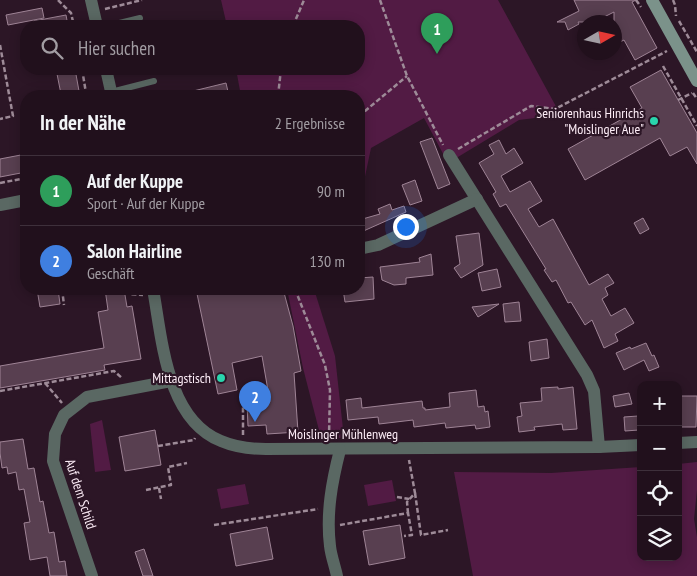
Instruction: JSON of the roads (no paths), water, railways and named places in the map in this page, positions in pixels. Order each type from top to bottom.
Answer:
[{"type":"main road","points":[[652,0],[677,46],[695,87]]},
{"type":"street","points":[[92,6],[96,20]]},
{"type":"street","points":[[107,75],[110,90]]},
{"type":"street","points":[[448,155],[587,375],[594,392],[599,447]]},
{"type":"street","points":[[365,247],[378,246],[476,200]]},
{"type":"street","points":[[0,205],[20,201]]},
{"type":"street","name":"Moislinger Mühlenweg","points":[[155,295],[170,381],[184,409],[202,429],[220,441],[242,448],[408,449],[637,445]]},
{"type":"street","name":"Auf dem Schild","points":[[92,576],[53,461],[55,434],[64,415],[87,397],[170,381]]},
{"type":"street","points":[[682,443],[697,442]]},
{"type":"street","points":[[335,449],[329,507],[329,527],[330,546],[337,576]]},
{"type":"lane","points":[[132,20],[140,18]]},
{"type":"lane","points":[[124,90],[154,81]]},
{"type":"place","name":"Auf der Kuppe","points":[[437,54]]},
{"type":"place","name":"Seniorenhaus Hinrichs \"Moislinger Aue\"","points":[[654,121]]},
{"type":"place","name":"Mittagstisch","points":[[221,378]]},
{"type":"place","name":"Salon Hairline","points":[[255,422]]}]
